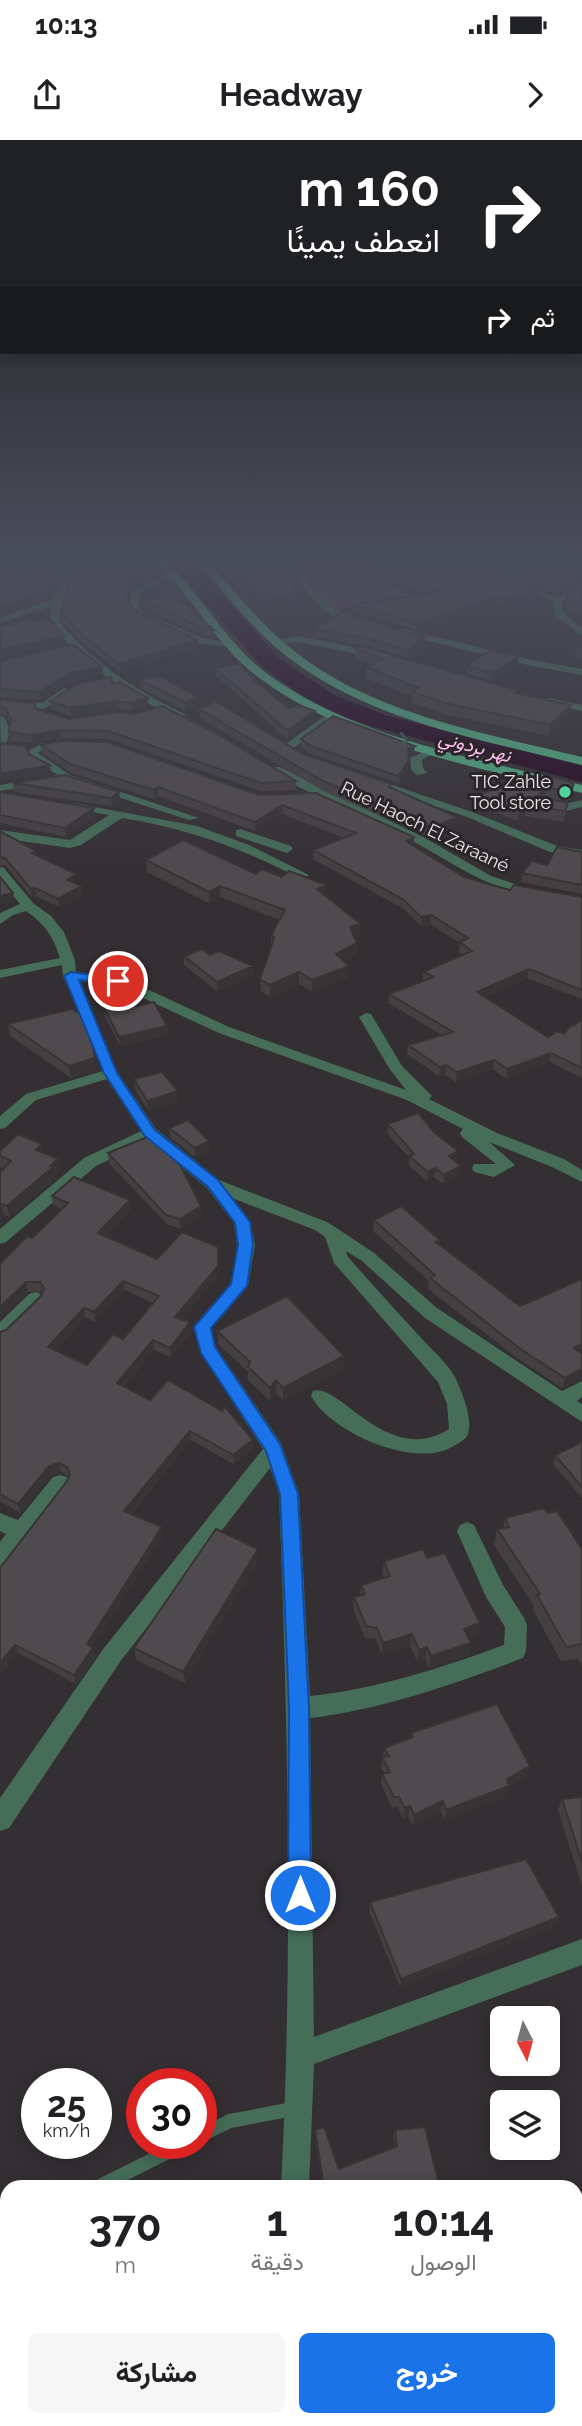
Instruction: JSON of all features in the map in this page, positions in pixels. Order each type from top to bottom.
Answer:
[{"type":"highway","points":[[252,665],[279,687],[331,716],[441,751],[582,789]]},
{"type":"highway","points":[[305,665],[359,695],[390,708],[472,733],[582,761]]},
{"type":"highway","points":[[441,751],[472,733]]},
{"type":"street","points":[[95,665],[114,679],[164,708],[193,718]]},
{"type":"street","points":[[541,665],[582,672]]},
{"type":"street","points":[[100,681],[114,679]]},
{"type":"street","points":[[0,703],[44,706],[74,686]]},
{"type":"street","points":[[532,698],[582,708]]},
{"type":"street","points":[[44,706],[42,713],[51,716]]},
{"type":"street","points":[[144,714],[164,708]]},
{"type":"street","points":[[287,748],[331,716]]},
{"type":"street","points":[[0,719],[8,746],[33,749],[72,745]]},
{"type":"street","points":[[33,749],[36,758],[59,770],[66,777],[286,849]]},
{"type":"street","points":[[421,773],[417,769],[416,758],[441,751]]},
{"type":"street","name":"Rue Haoch El Zaraané","points":[[263,762],[318,795],[425,843],[488,882],[544,893]]},
{"type":"street","points":[[357,776],[471,815],[554,849],[582,854]]},
{"type":"street","points":[[0,788],[66,777]]},
{"type":"street","points":[[294,797],[318,795]]},
{"type":"street","points":[[0,796],[23,798]]},
{"type":"street","points":[[545,805],[566,808],[582,803]]},
{"type":"street","points":[[61,804],[208,833],[256,851],[303,875]]},
{"type":"street","points":[[0,834],[70,844],[118,815]]},
{"type":"street","points":[[0,871],[28,906],[47,919],[59,936],[111,1073],[150,1133],[213,1184],[242,1222],[246,1245],[239,1286],[202,1327],[207,1348],[274,1449],[289,1494],[299,1708],[300,2055],[296,2180]]},
{"type":"street","points":[[0,920],[8,912],[28,906]]},
{"type":"street","points":[[0,974],[69,968],[118,981],[224,1030],[412,1097],[558,1163],[582,1177]]},
{"type":"street","points":[[366,1017],[374,1028],[388,1060],[400,1076],[433,1101],[435,1108]]},
{"type":"street","points":[[0,1124],[31,1097],[111,1073]]},
{"type":"street","points":[[461,1121],[472,1138],[497,1155],[507,1166],[494,1172],[480,1168]]},
{"type":"street","points":[[0,1238],[90,1162],[150,1133]]},
{"type":"street","points":[[213,1184],[321,1226],[368,1257],[431,1313],[582,1414]]},
{"type":"street","points":[[320,1396],[368,1432],[398,1446],[435,1446],[459,1433],[456,1404],[446,1378],[340,1259],[332,1233]]},
{"type":"street","points":[[0,1333],[35,1299]]},
{"type":"street","points":[[563,1400],[582,1388]]},
{"type":"street","points":[[0,1819],[112,1655],[274,1449]]},
{"type":"street","points":[[0,1557],[60,1483]]},
{"type":"street","points":[[0,1522],[21,1531]]},
{"type":"street","points":[[299,1708],[341,1705],[395,1693],[515,1651],[516,1625],[494,1590],[467,1531]]},
{"type":"street","points":[[300,2055],[582,1952]]},
{"type":"lane","points":[[217,2127],[230,2121],[298,2108]]},
{"type":"lane","points":[[112,2180],[154,2159]]},
{"type":"building","points":[[0,665],[99,665],[102,667],[69,673],[40,692],[0,689]]},
{"type":"building","points":[[241,665],[254,680],[288,708],[299,705],[315,711],[288,730],[276,723],[281,725],[215,668]]},
{"type":"building","points":[[371,665],[427,665],[517,690],[514,693],[571,705],[550,725],[449,704],[412,692],[419,688],[366,667]]},
{"type":"building","points":[[469,665],[506,665],[492,673],[467,666]]},
{"type":"building","points":[[160,676],[197,697],[186,703],[139,680]]},
{"type":"building","points":[[111,677],[112,684],[120,682],[148,698],[131,703],[116,701],[70,708],[50,701],[77,684]]},
{"type":"building","points":[[0,700],[34,703],[36,709],[69,719],[116,712],[133,714],[162,706],[212,731],[296,781],[261,783],[108,731],[60,730],[32,735],[9,732],[11,719],[5,708],[0,706]]},
{"type":"building","points":[[214,702],[301,753],[391,784],[389,787],[457,817],[432,828],[323,781],[199,709]]},
{"type":"building","points":[[333,716],[415,746],[408,749],[409,760],[398,776],[311,746],[301,739]]},
{"type":"building","points":[[60,741],[107,742],[259,795],[316,793],[414,837],[406,841],[464,877],[510,890],[514,885],[582,897],[582,990],[529,969],[477,992],[548,1037],[558,1031],[564,1034],[571,1025],[582,1019],[582,1068],[551,1053],[507,1069],[494,1060],[457,1072],[446,1065],[440,1067],[408,1045],[453,1032],[389,994],[434,977],[423,972],[472,951],[460,942],[468,938],[431,915],[421,917],[404,900],[313,850],[356,833],[282,805],[255,822],[158,787],[154,790],[70,764],[41,745]]},
{"type":"building","points":[[0,743],[25,746],[30,755],[50,765],[0,774]]},
{"type":"building","points":[[65,775],[119,792],[111,798],[13,783]]},
{"type":"building","points":[[547,776],[574,783],[572,789],[545,789],[538,796],[568,803],[565,811],[526,806],[519,810],[477,795],[528,779],[543,783]]},
{"type":"building","points":[[0,792],[94,808],[65,828],[0,815]]},
{"type":"building","points":[[0,831],[36,851],[32,853],[76,874],[67,880],[82,886],[58,899],[35,888],[31,889],[5,858],[0,857]]},
{"type":"building","points":[[183,840],[256,874],[262,869],[282,877],[289,871],[327,885],[317,889],[361,924],[350,927],[357,943],[336,954],[349,966],[312,980],[299,972],[270,985],[260,979],[274,938],[271,935],[285,910],[220,886],[209,892],[146,860]]},
{"type":"building","points":[[557,847],[582,852],[582,885],[522,873],[532,861],[547,865]]},
{"type":"building","points":[[0,877],[13,893],[0,896]]},
{"type":"building","points":[[202,949],[210,955],[219,951],[253,966],[217,982],[184,956]]},
{"type":"building","points":[[132,999],[136,1006],[154,1002],[167,1026],[119,1037],[103,1006]]},
{"type":"building","points":[[72,1009],[80,1014],[95,1058],[69,1066],[8,1024]]},
{"type":"building","points":[[162,1072],[178,1091],[147,1101],[134,1079]]},
{"type":"building","points":[[418,1113],[435,1133],[458,1151],[449,1156],[461,1166],[444,1175],[435,1168],[428,1172],[409,1156],[414,1154],[388,1124]]},
{"type":"building","points":[[188,1120],[209,1141],[195,1148],[169,1128]]},
{"type":"building","points":[[18,1134],[42,1144],[36,1150],[58,1159],[50,1166],[53,1167],[7,1206],[0,1205],[0,1172],[11,1161],[0,1156],[0,1151]]},
{"type":"building","points":[[150,1136],[176,1157],[201,1206],[180,1219],[166,1215],[108,1153]]},
{"type":"building","points":[[74,1177],[130,1200],[98,1233],[157,1259],[182,1232],[218,1247],[218,1266],[175,1317],[190,1322],[170,1348],[153,1340],[117,1383],[150,1400],[168,1380],[222,1411],[225,1407],[253,1440],[233,1455],[190,1431],[124,1511],[162,1527],[87,1644],[93,1648],[74,1675],[15,1645],[0,1663],[0,1568],[70,1475],[67,1467],[59,1463],[49,1466],[18,1504],[0,1494],[0,1332],[6,1330],[41,1296],[44,1288],[40,1282],[26,1282],[0,1307],[0,1264],[27,1236],[32,1238],[68,1203],[52,1196]],"holes":[[[123,1281],[159,1296],[123,1339],[113,1334],[87,1365],[48,1347],[84,1308],[94,1312]]]},
{"type":"building","points":[[401,1206],[440,1240],[436,1242],[520,1306],[582,1279],[582,1344],[574,1348],[582,1354],[582,1369],[565,1378],[519,1348],[430,1278],[435,1275],[374,1220]]},
{"type":"building","points":[[287,1296],[344,1356],[283,1388],[276,1380],[270,1388],[248,1367],[250,1362],[217,1331]]},
{"type":"building","points":[[582,1442],[582,1487],[555,1455]]},
{"type":"building","points":[[543,1508],[548,1513],[557,1511],[582,1549],[582,1644],[566,1647],[537,1595],[540,1594],[497,1529],[509,1527],[505,1518]]},
{"type":"building","points":[[216,1529],[258,1549],[183,1672],[134,1648]]},
{"type":"building","points":[[423,1549],[427,1558],[445,1553],[480,1623],[464,1629],[471,1643],[431,1656],[427,1647],[419,1650],[412,1634],[383,1643],[377,1628],[366,1626],[354,1597],[365,1594],[361,1585],[390,1576],[384,1561]]},
{"type":"building","points":[[497,1704],[530,1766],[507,1779],[509,1786],[446,1810],[443,1801],[414,1815],[410,1806],[405,1808],[399,1797],[394,1797],[382,1774],[390,1772],[382,1757],[389,1756],[384,1748],[413,1737],[411,1733]]},
{"type":"building","points":[[582,1797],[582,1862],[562,1799]]},
{"type":"building","points":[[526,1859],[559,1917],[401,1979],[370,1902]]},
{"type":"building","points":[[324,2127],[339,2169],[397,2146],[395,2130],[425,2127],[438,2180],[323,2180],[315,2130]]},
{"type":"waterway","name":"نهر بردوني","points":[[273,665],[325,700],[376,720],[582,774]]},
{"type":"place","name":"TIC Zahle Tool store","points":[[565,792]]},
{"type":"route","points":[[118,981],[71,976],[111,1073],[150,1133],[213,1184],[242,1222],[246,1245],[239,1286],[202,1327],[207,1348],[274,1449],[289,1494],[299,1708],[300,1895]]}]
